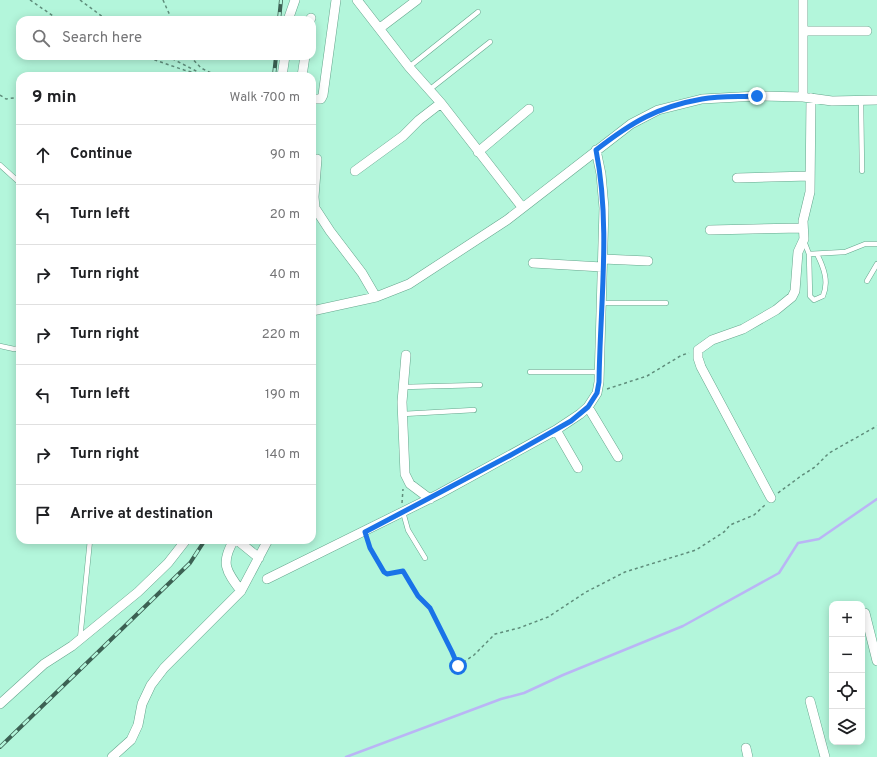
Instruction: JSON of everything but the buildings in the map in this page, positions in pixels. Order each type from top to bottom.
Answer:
[{"type":"street","points":[[289,16],[295,0]]},
{"type":"street","points":[[316,99],[321,99],[323,95],[336,0]]},
{"type":"street","points":[[357,0],[409,67],[441,103],[522,207]]},
{"type":"street","points":[[380,28],[417,0]]},
{"type":"street","points":[[771,498],[701,367],[698,350],[712,340],[743,329],[776,310],[792,297],[796,283],[798,252],[804,239],[802,228],[810,192],[803,0]]},
{"type":"street","points":[[803,31],[867,31]]},
{"type":"street","points":[[283,72],[284,60]]},
{"type":"street","points":[[303,72],[304,60]]},
{"type":"street","points":[[316,310],[376,297],[409,284],[460,252],[631,124],[658,110],[714,98],[757,96],[807,97],[832,101],[877,100]]},
{"type":"street","points":[[355,171],[403,136],[416,123],[441,103]]},
{"type":"street","points":[[478,152],[529,109]]},
{"type":"street","points":[[267,580],[320,552],[365,532],[430,499],[556,430],[588,407],[597,393],[599,372],[603,192],[596,150]]},
{"type":"street","points":[[316,172],[317,159]]},
{"type":"street","points":[[737,178],[810,176]]},
{"type":"street","points":[[316,210],[330,231],[362,273],[376,297]]},
{"type":"street","points":[[710,230],[802,228]]},
{"type":"street","points":[[533,263],[648,261]]},
{"type":"street","points":[[406,355],[403,387],[406,480],[416,490],[430,499]]},
{"type":"street","points":[[588,407],[618,457]]},
{"type":"street","points":[[556,430],[578,468]]},
{"type":"street","points":[[0,704],[44,664],[80,638],[138,592],[168,564],[183,544]]},
{"type":"street","points":[[231,544],[226,552],[226,568],[241,590]]},
{"type":"street","points":[[242,544],[260,558]]},
{"type":"street","points":[[112,757],[131,740],[138,725],[142,704],[151,685],[164,668],[241,590],[260,558],[266,544]]},
{"type":"street","points":[[865,613],[877,661]]},
{"type":"street","points":[[810,701],[825,757]]},
{"type":"lane","points":[[409,67],[478,12]]},
{"type":"lane","points":[[429,90],[490,42]]},
{"type":"lane","points":[[861,100],[862,171]]},
{"type":"lane","points":[[0,165],[16,179]]},
{"type":"lane","points":[[804,239],[809,254],[810,296],[814,300],[823,296],[826,290],[825,274],[817,254]]},
{"type":"lane","points":[[809,254],[845,252],[866,244],[877,244]]},
{"type":"lane","points":[[867,281],[877,264]]},
{"type":"lane","points":[[601,303],[666,303]]},
{"type":"lane","points":[[0,346],[16,349]]},
{"type":"lane","points":[[530,372],[599,372]]},
{"type":"lane","points":[[403,387],[480,385]]},
{"type":"lane","points":[[403,414],[474,410]]},
{"type":"lane","points":[[403,512],[408,530],[425,558]]},
{"type":"lane","points":[[80,638],[90,544]]},
{"type":"path","points":[[30,0],[54,16]]},
{"type":"path","points":[[80,0],[102,16]]},
{"type":"path","points":[[163,0],[170,16]]},
{"type":"path","points":[[155,60],[192,72]]},
{"type":"path","points":[[175,60],[199,72]]},
{"type":"path","points":[[194,60],[201,68],[210,72]]},
{"type":"path","points":[[0,94],[6,99],[16,98]]},
{"type":"path","points":[[597,393],[646,376],[682,355],[698,350]]},
{"type":"path","points":[[365,532],[370,548],[384,572],[387,574],[403,571],[418,596],[427,603],[458,666],[474,655],[495,634],[519,628],[548,617],[586,592],[625,572],[696,550],[724,532],[730,525],[754,515],[771,498],[800,476],[815,467],[829,453],[877,426]]},
{"type":"path","points":[[403,512],[402,497],[406,480]]},
{"type":"waterway","points":[[346,757],[501,699],[524,693],[563,675],[683,626],[779,573],[798,543],[819,539],[877,499]]},
{"type":"railway","points":[[279,16],[281,0]]},
{"type":"railway","points":[[274,72],[276,60]]},
{"type":"railway","points":[[0,747],[190,563],[202,544]]},
{"type":"route","points":[[458,666],[446,638],[439,628],[427,603],[418,596],[403,571],[391,574],[386,574],[384,572],[370,548],[365,532],[439,494],[556,430],[571,421],[588,407],[597,393],[599,382],[599,330],[604,208],[601,174],[596,150],[631,124],[658,110],[702,99],[757,96]]}]
